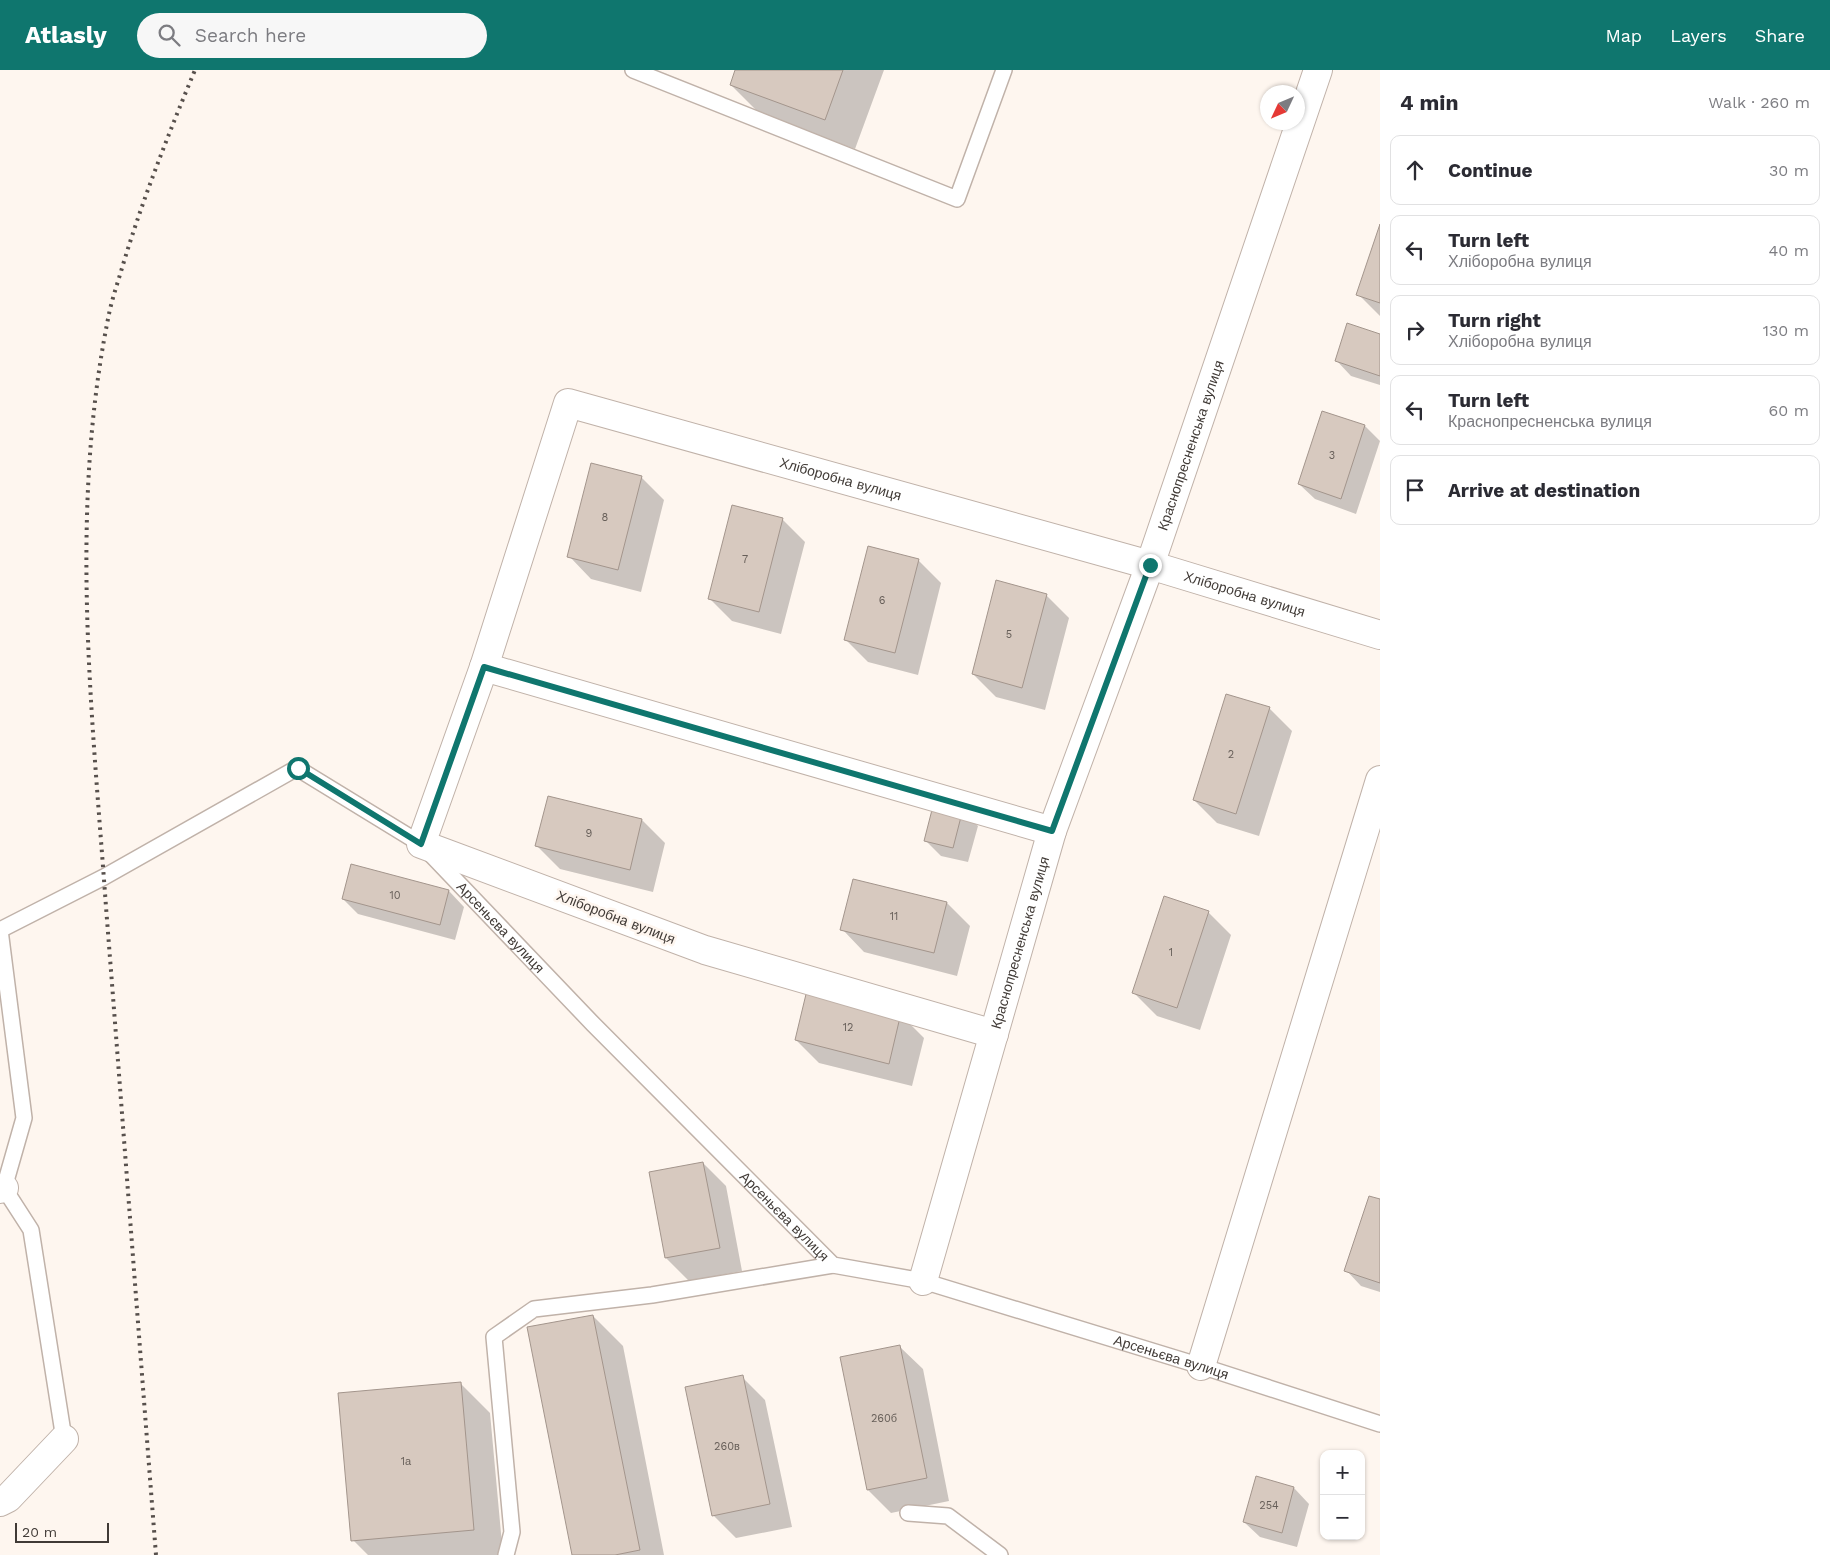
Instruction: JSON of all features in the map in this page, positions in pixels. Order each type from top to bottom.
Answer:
[{"type":"street","name":"Краснопресненська вулиця","points":[[923,1281],[1052,831],[1150,565],[1318,70]]},
{"type":"street","name":"Хліборобна вулиця","points":[[994,1034],[705,950],[421,844],[484,667],[568,403],[1150,565],[1380,635]]},
{"type":"street","points":[[484,667],[1052,831]]},
{"type":"street","points":[[1201,1366],[1380,780]]},
{"type":"street","points":[[0,1502],[8,1498],[64,1439]]},
{"type":"lane","points":[[633,70],[956,199],[1004,70]]},
{"type":"lane","name":"Арсеньєва вулиця","points":[[0,930],[104,877],[298,768],[421,844],[593,1024],[833,1265],[923,1281],[1201,1366],[1380,1424]]},
{"type":"lane","points":[[0,930],[24,1118],[2,1188],[31,1230],[64,1439]]},
{"type":"lane","points":[[506,1555],[512,1532],[494,1337],[534,1309],[652,1295],[833,1265]]},
{"type":"lane","points":[[908,1513],[948,1516],[1000,1555]]},
{"type":"building","points":[[735,70],[843,70],[825,120],[730,85]]},
{"type":"building","points":[[1380,224],[1380,303],[1356,295]]},
{"type":"building","points":[[1347,323],[1380,334],[1380,376],[1335,361]]},
{"type":"building","points":[[1322,411],[1365,425],[1341,499],[1298,484]]},
{"type":"building","points":[[591,463],[642,476],[618,570],[567,557]]},
{"type":"building","points":[[732,505],[783,518],[759,612],[708,599]]},
{"type":"building","points":[[868,546],[919,559],[895,653],[844,640]]},
{"type":"building","points":[[996,580],[1047,594],[1022,688],[972,674]]},
{"type":"building","points":[[1226,694],[1270,707],[1236,814],[1193,800]]},
{"type":"building","points":[[548,796],[642,819],[630,870],[535,846]]},
{"type":"building","points":[[934,802],[963,809],[953,848],[924,841]]},
{"type":"building","points":[[351,864],[449,890],[440,925],[342,899]]},
{"type":"building","points":[[853,879],[947,902],[934,953],[840,930]]},
{"type":"building","points":[[1164,896],[1209,911],[1177,1008],[1132,993]]},
{"type":"building","points":[[807,990],[901,1013],[889,1064],[795,1040]]},
{"type":"building","points":[[703,1162],[720,1248],[665,1258],[649,1172]]},
{"type":"building","points":[[1369,1196],[1380,1199],[1380,1283],[1344,1271]]},
{"type":"building","points":[[593,1315],[640,1550],[615,1555],[572,1555],[527,1327]]},
{"type":"building","points":[[900,1345],[927,1478],[867,1490],[840,1357]]},
{"type":"building","points":[[743,1375],[770,1504],[712,1516],[685,1387]]},
{"type":"building","points":[[461,1382],[474,1530],[351,1541],[338,1393]]},
{"type":"building","points":[[1256,1476],[1294,1487],[1282,1533],[1243,1522]]},
{"type":"railway","points":[[156,1555],[95,760],[87,613],[87,539],[89,465],[96,392],[109,313],[147,193],[195,70]]},
{"type":"route","points":[[298,768],[421,844],[484,667],[1052,831],[1150,565]]}]
